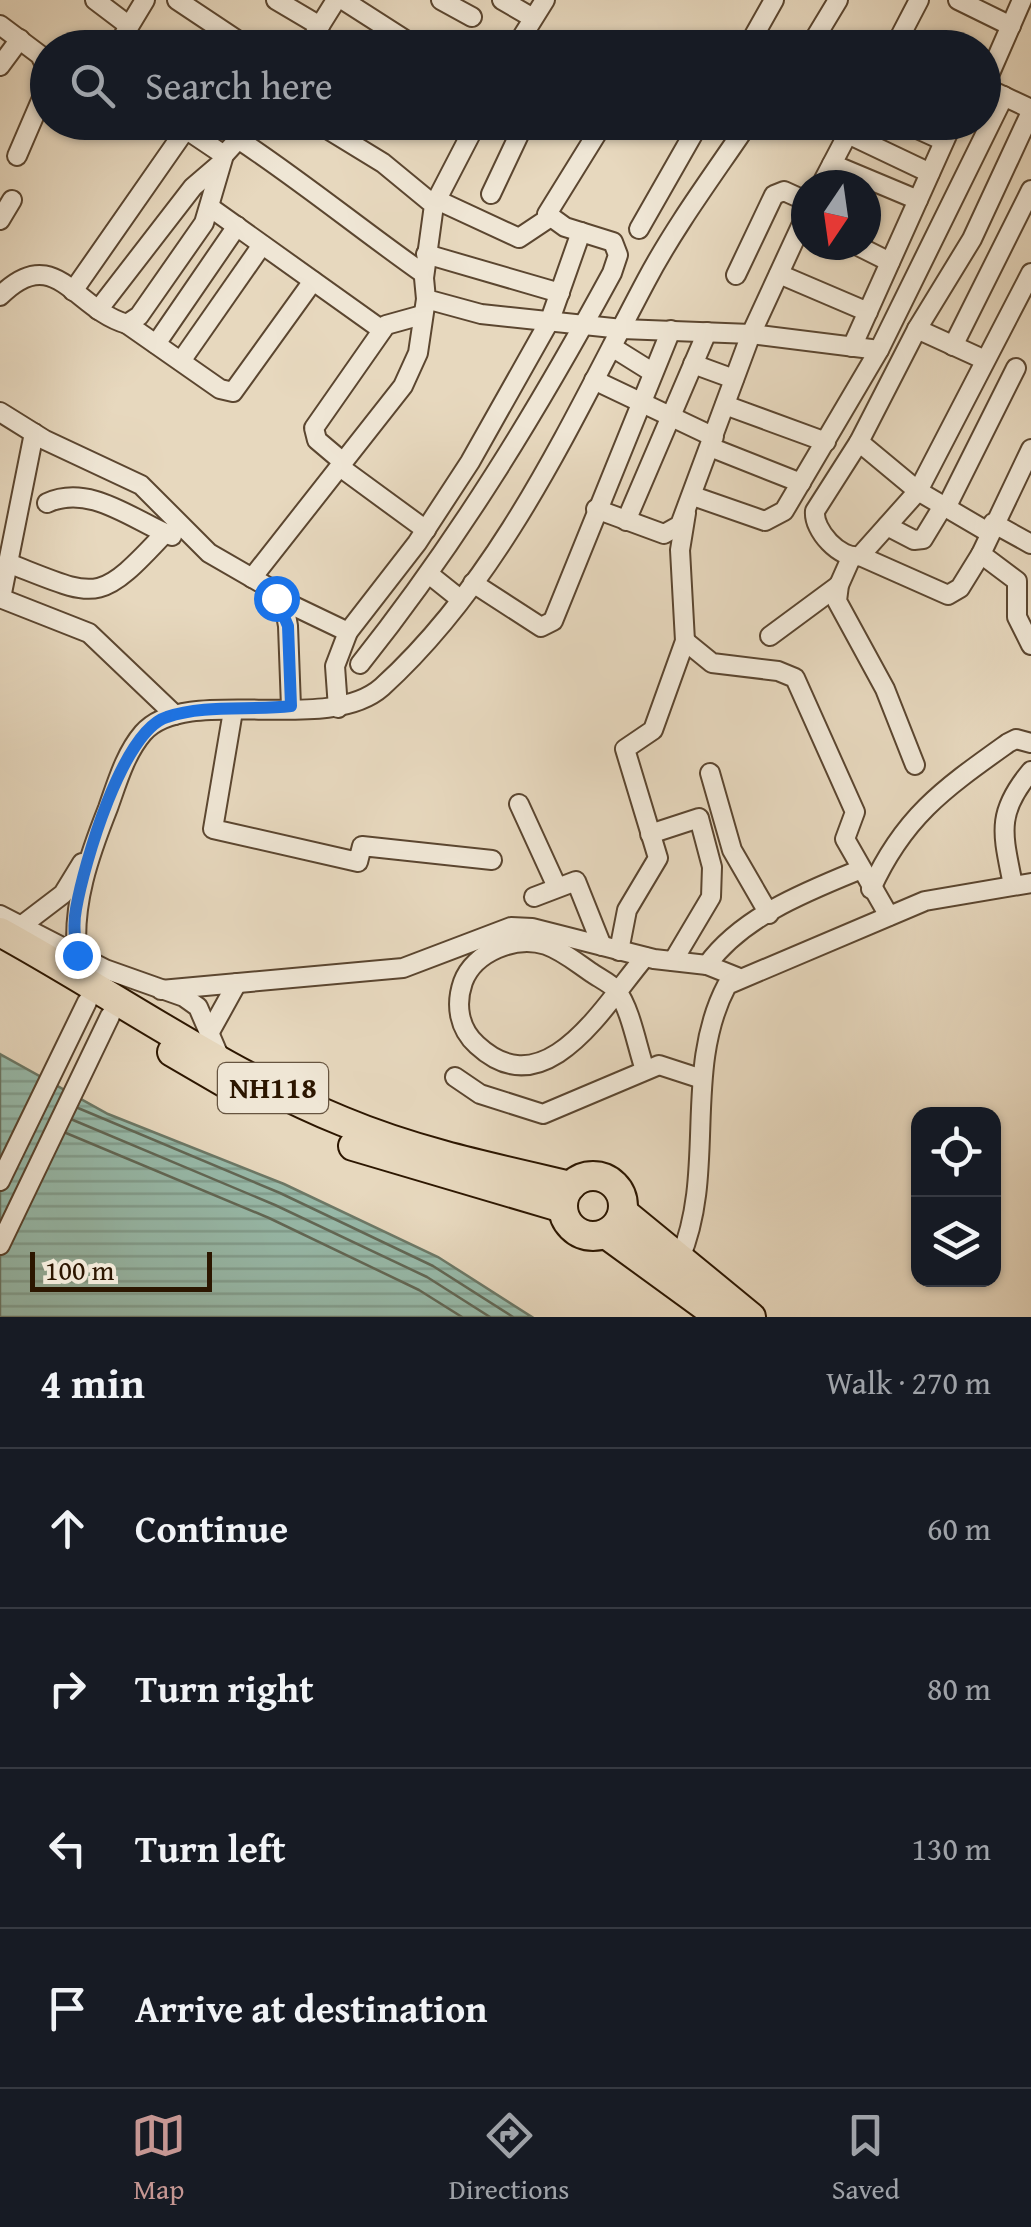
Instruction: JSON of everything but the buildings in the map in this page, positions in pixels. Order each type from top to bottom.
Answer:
[{"type":"highway","name":"NH118","points":[[10,929],[296,1100],[379,1136],[567,1197]]},
{"type":"highway","name":"NH118","points":[[0,952],[239,1091],[336,1139],[404,1165],[567,1197]]},
{"type":"highway","name":"NH118","points":[[615,1223],[619,1190],[612,1182],[590,1176],[567,1197],[566,1219],[583,1235],[615,1223],[680,1258],[751,1317]]},
{"type":"highway","name":"NH118","points":[[615,1223],[720,1317]]},
{"type":"street","points":[[95,0],[128,25]]},
{"type":"street","points":[[125,30],[145,0]]},
{"type":"street","points":[[177,0],[222,30]]},
{"type":"street","points":[[276,0],[303,30]]},
{"type":"street","points":[[319,30],[336,0]]},
{"type":"street","points":[[344,0],[390,30]]},
{"type":"street","points":[[441,0],[472,17]]},
{"type":"street","points":[[502,0],[533,18]]},
{"type":"street","points":[[526,30],[544,0]]},
{"type":"street","points":[[757,30],[774,0]]},
{"type":"street","points":[[820,30],[838,0]]},
{"type":"street","points":[[903,30],[919,0]]},
{"type":"street","points":[[958,0],[1010,26]]},
{"type":"street","points":[[1001,47],[1022,0]]},
{"type":"street","points":[[0,25],[30,47]]},
{"type":"street","points":[[0,66],[20,39]]},
{"type":"street","points":[[1001,95],[1031,110],[972,239],[917,328],[860,442],[818,503],[814,520],[855,557],[948,595],[960,588],[981,554],[990,528],[1023,484],[1031,449]]},
{"type":"street","points":[[1001,102],[1004,96]]},
{"type":"street","points":[[17,156],[30,126]]},
{"type":"street","points":[[73,291],[172,140]]},
{"type":"street","points":[[198,140],[222,159]]},
{"type":"street","points":[[98,310],[193,187],[237,140]]},
{"type":"street","points":[[240,140],[323,195],[337,213],[424,274]]},
{"type":"street","points":[[346,140],[383,162],[435,202],[519,238],[528,236],[549,218]]},
{"type":"street","points":[[252,578],[412,371],[424,307],[426,254],[435,202],[467,140]]},
{"type":"street","points":[[491,194],[517,140]]},
{"type":"street","points":[[549,218],[548,208],[592,140]]},
{"type":"street","points":[[639,229],[690,140]]},
{"type":"street","points":[[77,955],[76,906],[97,836],[128,756],[144,731],[175,716],[291,706],[338,708],[380,688],[473,584],[521,511],[680,224],[737,140]]},
{"type":"street","points":[[829,170],[845,140]]},
{"type":"street","points":[[872,140],[930,173]]},
{"type":"street","points":[[852,347],[944,142],[940,140]]},
{"type":"street","points":[[689,504],[765,522],[784,511],[879,350],[982,140]]},
{"type":"street","points":[[127,324],[140,316],[211,208],[222,159]]},
{"type":"street","points":[[832,164],[918,200]]},
{"type":"street","points":[[953,346],[1031,190]]},
{"type":"street","points":[[736,275],[774,196],[784,191],[791,198]]},
{"type":"street","points":[[0,220],[12,200]]},
{"type":"street","points":[[211,208],[382,330]]},
{"type":"street","points":[[360,664],[430,576],[524,431],[618,255],[614,242],[549,218]]},
{"type":"street","points":[[156,344],[237,226]]},
{"type":"street","points":[[338,708],[335,666],[348,632],[426,530],[550,320],[581,232]]},
{"type":"street","points":[[180,361],[262,245]]},
{"type":"street","points":[[596,510],[664,534],[680,525],[751,334],[791,247]]},
{"type":"street","points":[[426,254],[560,293]]},
{"type":"street","points":[[881,258],[890,262]]},
{"type":"street","points":[[0,296],[20,276],[38,272],[127,324],[220,389],[233,392],[313,281]]},
{"type":"street","points":[[770,636],[838,585],[855,557],[918,491],[1031,273]]},
{"type":"street","points":[[779,274],[868,312]]},
{"type":"street","points":[[426,530],[342,464],[317,440],[314,428],[382,330],[392,321],[424,307],[622,329],[751,334],[879,350]]},
{"type":"street","points":[[917,328],[985,360]]},
{"type":"street","points":[[473,584],[534,623],[548,626],[671,330]]},
{"type":"street","points":[[626,521],[707,332]]},
{"type":"street","points":[[612,347],[652,372]]},
{"type":"street","points":[[693,364],[734,380]]},
{"type":"street","points":[[887,526],[914,540],[923,539],[944,507],[1016,368]]},
{"type":"street","points":[[594,380],[801,483]]},
{"type":"street","points":[[725,405],[826,442]]},
{"type":"street","points":[[0,412],[140,485],[197,543],[276,598],[348,632]]},
{"type":"street","points":[[34,433],[1,593],[90,632],[175,716]]},
{"type":"street","points":[[860,442],[918,491],[944,507],[1031,544]]},
{"type":"street","points":[[48,502],[72,496],[104,503],[165,533],[197,543]]},
{"type":"street","points":[[610,948],[632,898],[657,864],[625,749],[653,730],[685,641],[680,550],[689,504]]},
{"type":"street","points":[[8,564],[79,590],[100,591],[120,580],[165,533]]},
{"type":"street","points":[[981,554],[1018,581],[1017,617],[1031,645]]},
{"type":"street","points":[[430,576],[460,598]]},
{"type":"street","points":[[838,585],[841,611],[885,689],[914,765]]},
{"type":"street","points":[[276,598],[288,626],[291,706]]},
{"type":"street","points":[[685,641],[712,663],[778,671],[801,686],[818,736],[855,812],[844,839],[889,916]]},
{"type":"street","points":[[232,711],[213,829],[358,862],[362,846],[492,860]]},
{"type":"street","points":[[871,889],[891,847],[920,809],[1008,743],[1028,739]]},
{"type":"street","points":[[680,1258],[698,1198],[702,1079],[716,1013],[728,985],[737,978],[946,895],[1022,884],[1003,824],[1012,796],[1031,771]]},
{"type":"street","points":[[710,774],[732,850],[770,914]]},
{"type":"street","points":[[519,804],[557,887]]},
{"type":"street","points":[[650,834],[699,818],[712,867],[707,908],[673,961]]},
{"type":"street","points":[[10,929],[63,894],[97,836]]},
{"type":"street","points":[[707,965],[733,934],[859,870]]},
{"type":"street","points":[[534,897],[576,882],[610,948]]},
{"type":"street","points":[[0,915],[10,929],[184,997],[198,1008],[212,1030],[220,1058]]},
{"type":"street","points":[[161,990],[403,968],[511,927],[646,957],[707,965],[737,978]]},
{"type":"street","points":[[646,957],[616,990],[559,1054],[532,1068],[516,1068],[484,1052],[464,1028],[460,1014],[462,986],[476,961],[524,942],[559,950],[616,990],[646,1070]]},
{"type":"street","points":[[212,1030],[238,983]]},
{"type":"street","points":[[0,1182],[72,1032],[98,1009]]},
{"type":"street","points":[[0,1245],[95,1046],[98,1009]]},
{"type":"street","points":[[456,1077],[480,1094],[543,1114],[665,1065],[702,1079]]},
{"type":"water","points":[[0,1054],[108,1114],[284,1184],[438,1257],[532,1317],[0,1317]]},
{"type":"route","points":[[77,955],[76,906],[97,836],[128,756],[144,731],[165,717],[291,706],[288,626],[284,609],[276,598]]}]
